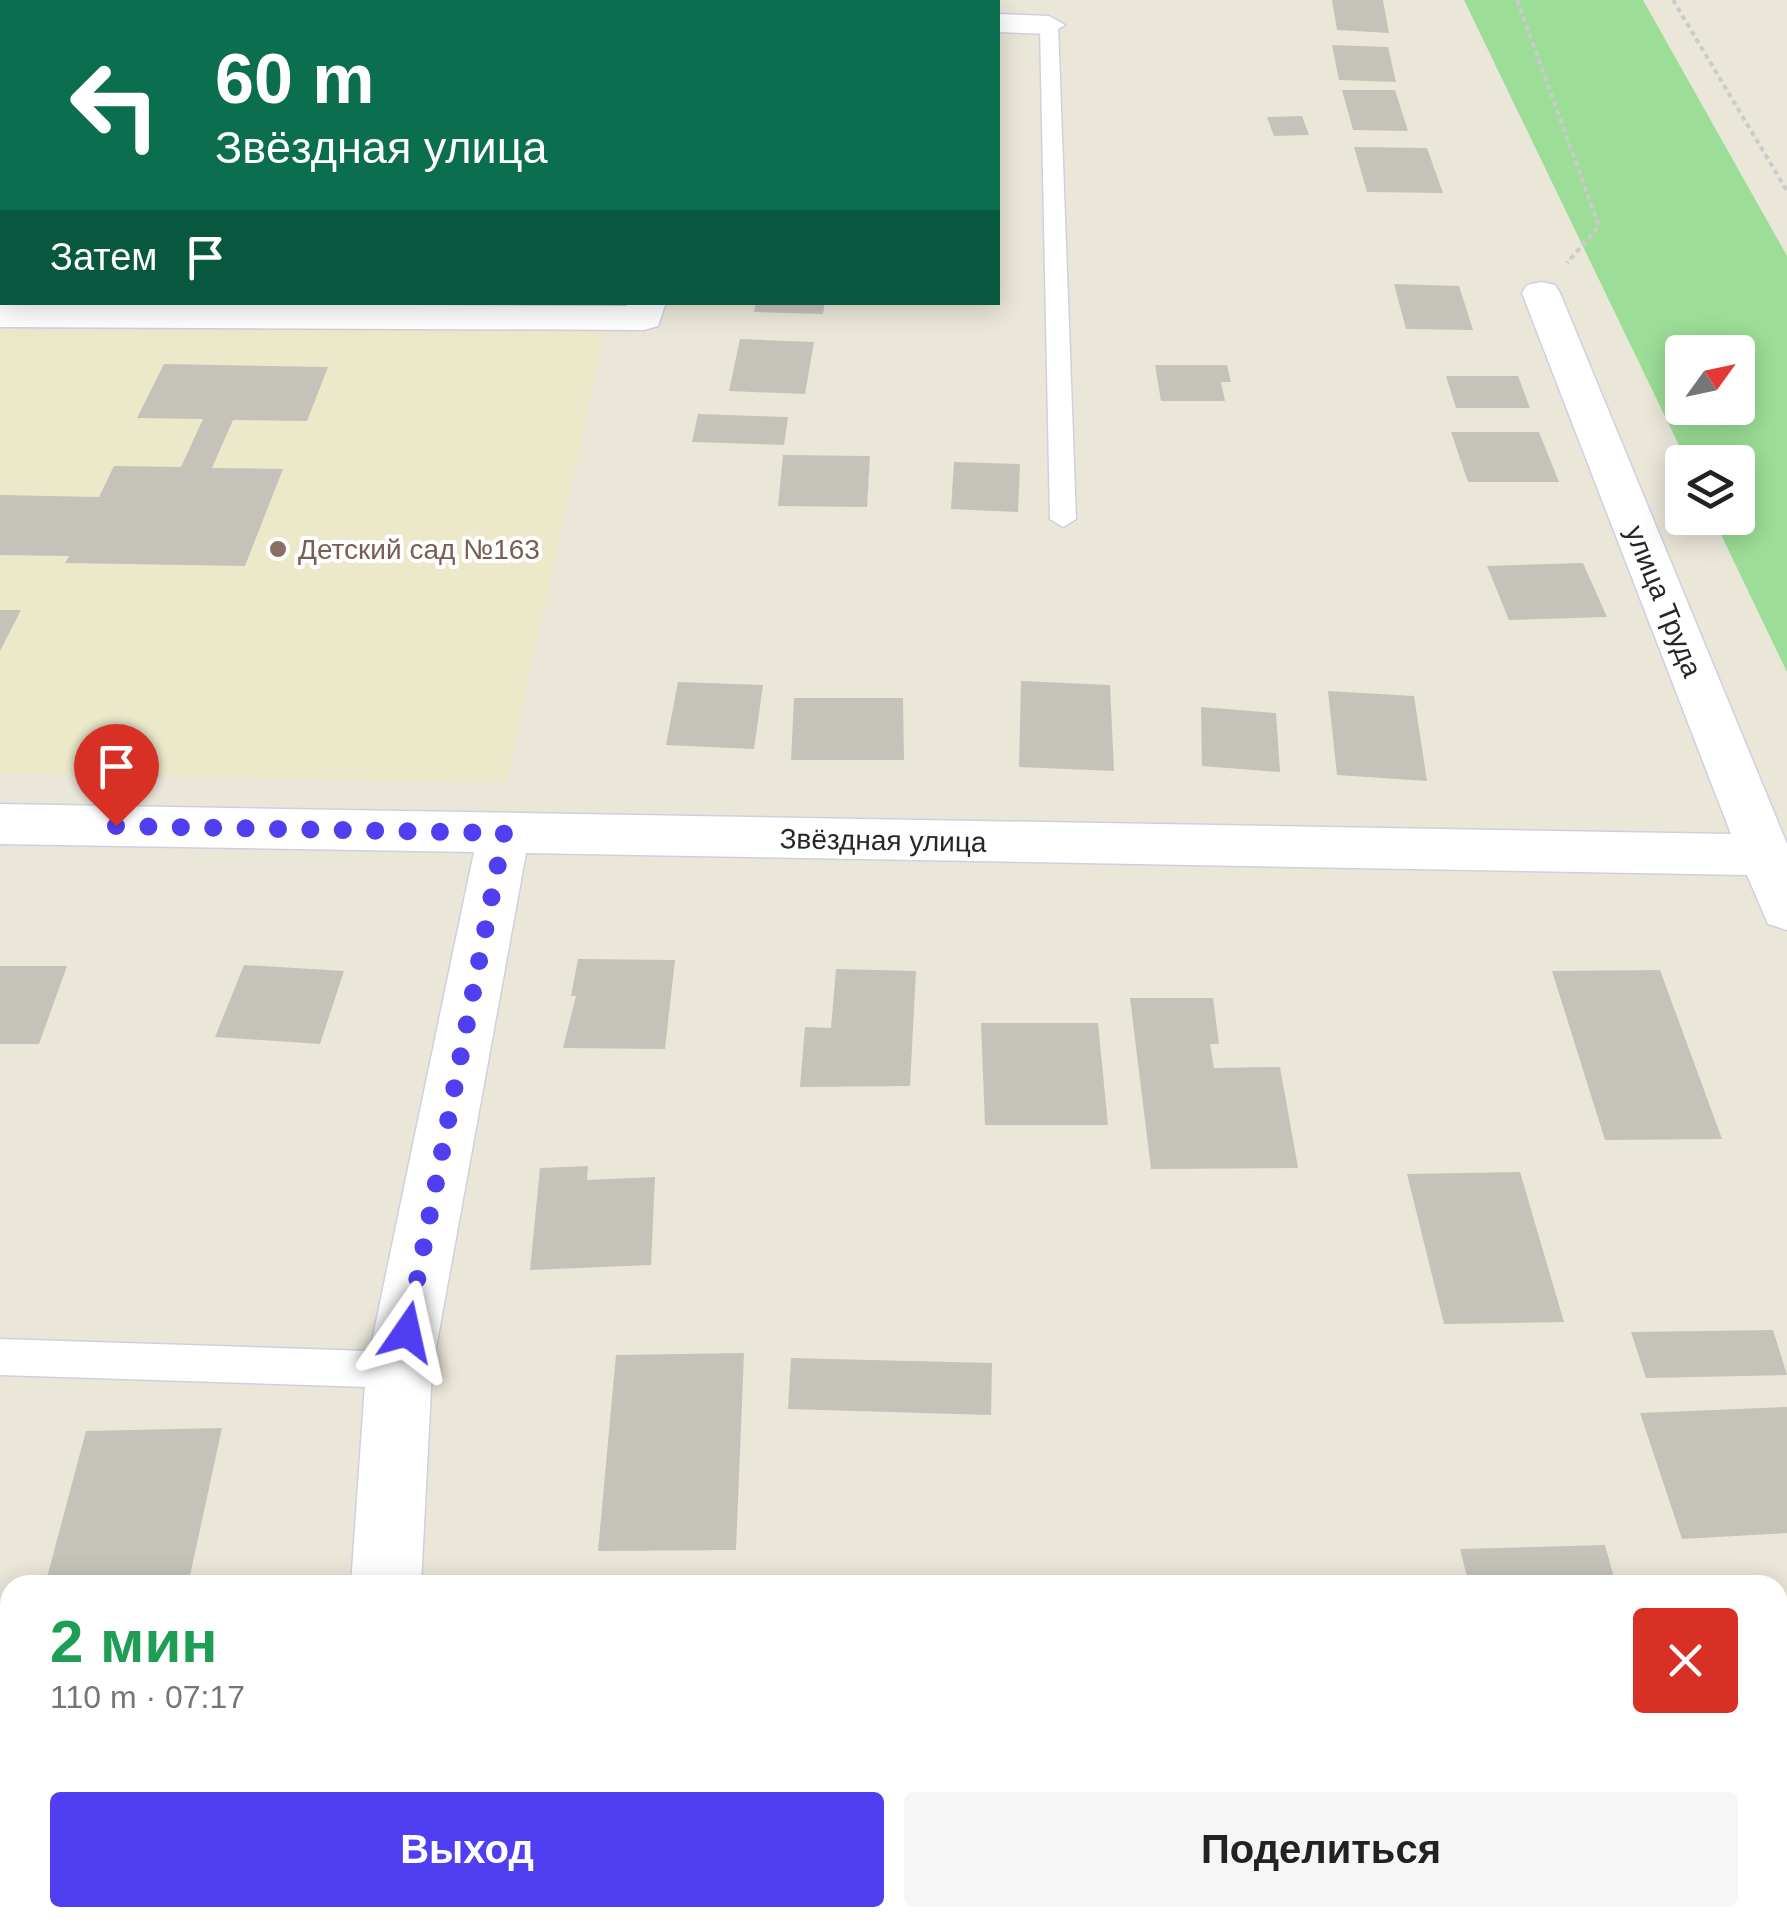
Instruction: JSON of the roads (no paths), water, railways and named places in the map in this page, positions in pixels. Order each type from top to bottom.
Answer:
[{"type":"street","points":[[1000,23],[1049,26]]},
{"type":"street","name":"улица Труда","points":[[1541,293],[1787,909]]},
{"type":"street","points":[[0,315],[216,309],[646,310]]},
{"type":"street","name":"Звёздная улица","points":[[0,824],[1765,855]]},
{"type":"street","points":[[387,1575],[400,1370],[504,833]]},
{"type":"lane","points":[[1049,26],[1063,518]]},
{"type":"lane","points":[[0,1357],[400,1370]]},
{"type":"place","name":"Детский cад №163","points":[[278,549]]}]
